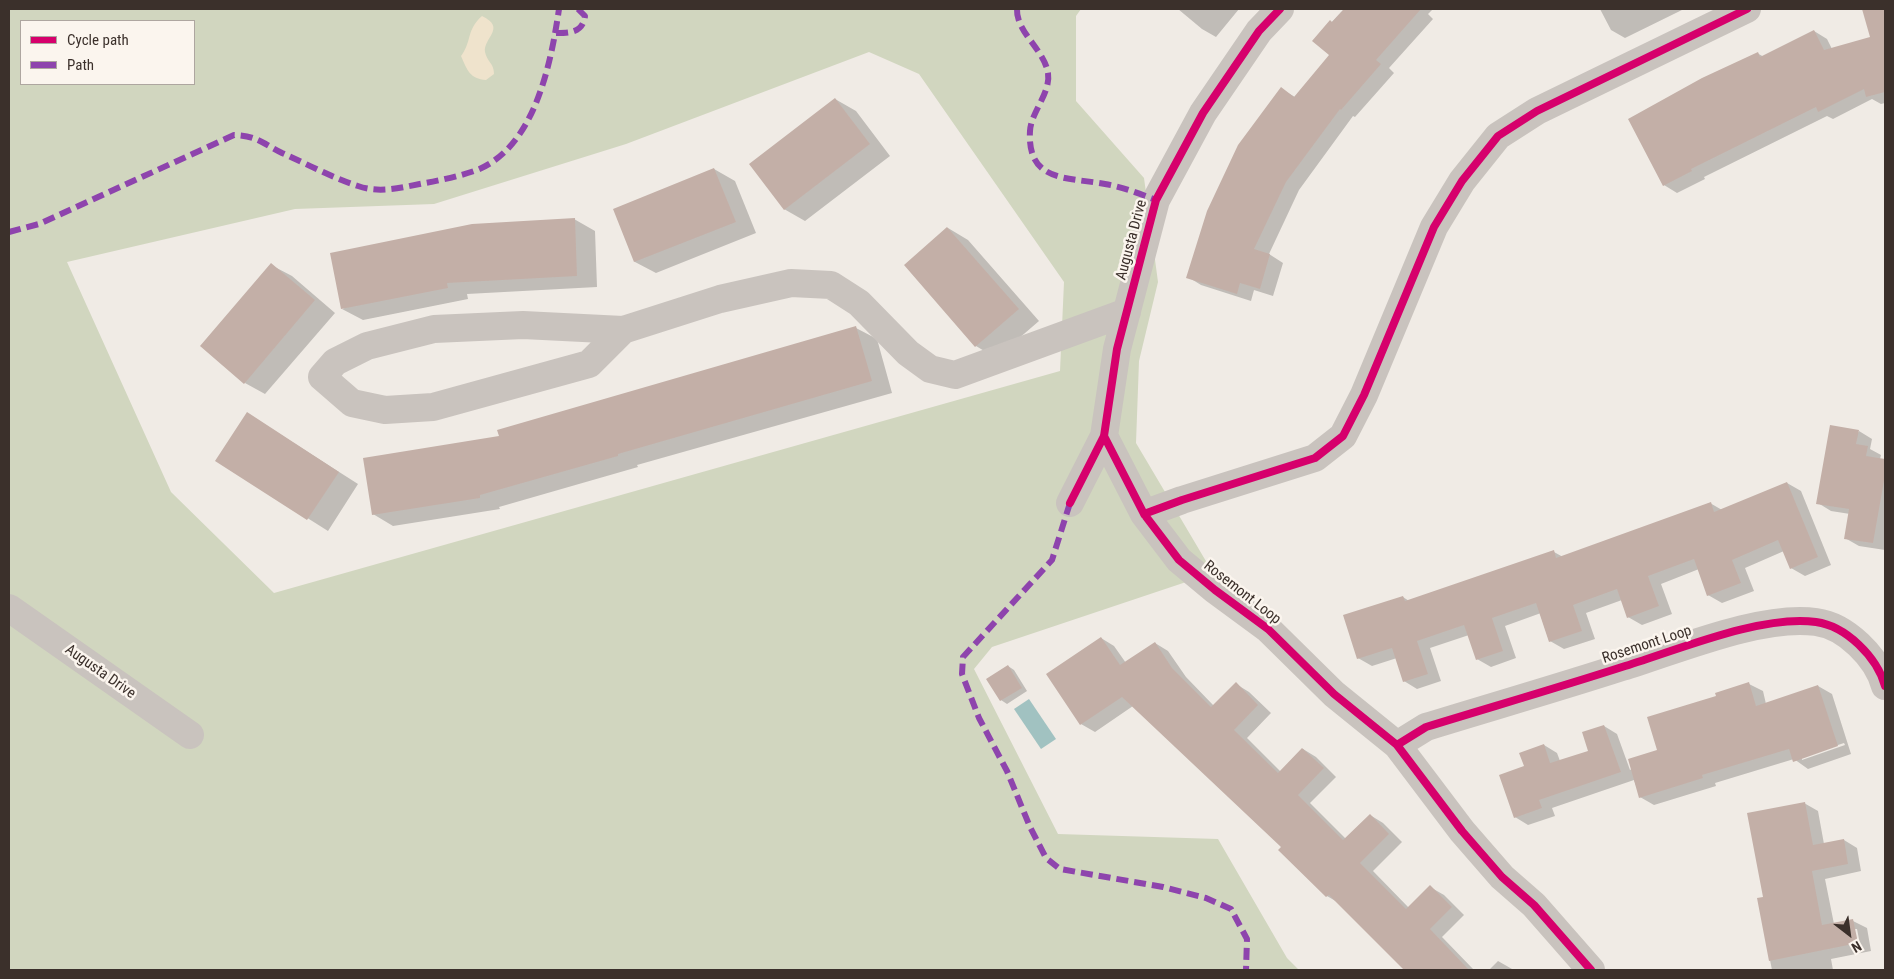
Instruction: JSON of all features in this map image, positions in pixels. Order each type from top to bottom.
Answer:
[{"type":"street","name":"Augusta Drive","points":[[1070,504],[1104,436],[1117,349],[1156,200],[1203,113],[1259,31],[1280,9]]},
{"type":"street","points":[[1144,514],[1315,458],[1343,436],[1364,394],[1434,227],[1462,181],[1498,136],[1537,111],[1747,9]]},
{"type":"street","points":[[623,330],[589,364],[433,407],[385,410],[352,404],[322,377],[335,362],[367,346],[434,329],[523,325],[623,330],[720,299],[790,282],[831,285],[859,303],[908,353],[930,369],[955,375],[1127,312]]},
{"type":"street","name":"Rosemont Loop","points":[[1104,436],[1144,514],[1178,560],[1268,629],[1334,694],[1397,744],[1462,831],[1502,877],[1534,905],[1592,970]]},
{"type":"street","name":"Augusta Drive","points":[[9,608],[190,735]]},
{"type":"street","name":"Rosemont Loop","points":[[1397,744],[1426,727],[1708,639],[1786,621],[1818,622],[1841,631],[1859,645],[1882,674],[1885,686]]},
{"type":"green space","points":[[9,9],[1081,9],[1076,16],[1076,101],[1144,178],[1158,282],[1139,361],[1136,443],[1213,573],[992,647],[974,669],[1058,834],[1218,839],[1287,958],[1299,970],[9,970]],"holes":[[[869,52],[919,74],[1064,282],[1060,371],[274,593],[171,492],[67,262],[295,209],[434,204],[626,144]]]},
{"type":"sand","points":[[482,16],[493,25],[485,52],[493,67],[494,74],[486,80],[473,76],[467,69],[461,56],[467,46],[471,31]]},
{"type":"water","points":[[1029,699],[1056,739],[1041,749],[1014,709]]},
{"type":"building","points":[[1344,9],[1421,9],[1376,60],[1381,64],[1340,109],[1286,182],[1254,249],[1270,254],[1260,289],[1240,283],[1237,294],[1186,278],[1207,211],[1238,145],[1281,87],[1294,97],[1329,55],[1312,41],[1330,20],[1332,22]]},
{"type":"building","points":[[1862,9],[1885,9],[1885,92],[1866,97],[1864,89],[1818,112],[1816,107],[1691,169],[1692,171],[1663,186],[1628,119],[1702,78],[1758,52],[1760,57],[1814,30],[1824,50],[1870,37]]},
{"type":"building","points":[[835,98],[870,144],[784,210],[749,164]]},
{"type":"building","points":[[714,168],[736,222],[634,262],[613,209]]},
{"type":"building","points":[[575,218],[577,276],[447,283],[448,288],[341,309],[330,253],[472,224]]},
{"type":"building","points":[[947,227],[1019,309],[975,347],[904,265]]},
{"type":"building","points":[[271,263],[315,300],[244,384],[200,346]]},
{"type":"building","points":[[856,326],[872,381],[480,495],[480,498],[372,515],[363,458],[499,436],[497,430]]},
{"type":"building","points":[[247,412],[339,472],[307,520],[215,461]]},
{"type":"building","points":[[1830,425],[1859,430],[1856,444],[1868,446],[1866,456],[1885,459],[1885,475],[1873,543],[1844,539],[1849,509],[1816,504]]},
{"type":"building","points":[[1787,482],[1818,557],[1790,569],[1778,540],[1732,560],[1741,583],[1707,596],[1694,559],[1648,576],[1659,606],[1627,618],[1617,589],[1573,605],[1582,631],[1549,642],[1536,603],[1492,618],[1503,651],[1476,660],[1464,625],[1417,641],[1428,674],[1403,682],[1392,648],[1357,659],[1343,615],[1403,596],[1405,601],[1554,550],[1556,558],[1711,502],[1714,512]]},
{"type":"building","points":[[1101,637],[1120,665],[1155,642],[1172,668],[1211,707],[1236,682],[1258,705],[1234,730],[1278,773],[1302,748],[1324,768],[1298,795],[1343,840],[1370,814],[1389,834],[1360,863],[1406,909],[1430,885],[1452,907],[1430,929],[1469,970],[1404,970],[1329,895],[1326,897],[1278,850],[1281,847],[1122,697],[1080,725],[1046,674]]},
{"type":"building","points":[[1008,665],[1022,688],[1000,701],[986,679]]},
{"type":"building","points":[[1749,682],[1756,706],[1818,685],[1838,746],[1793,762],[1789,749],[1702,775],[1703,778],[1639,798],[1628,759],[1657,750],[1647,717],[1716,696],[1715,693]]},
{"type":"building","points":[[1604,725],[1621,772],[1539,800],[1542,808],[1514,818],[1499,775],[1524,766],[1519,753],[1544,744],[1550,763],[1588,751],[1582,732]]},
{"type":"building","points":[[1805,802],[1813,845],[1844,839],[1848,864],[1812,871],[1822,925],[1853,919],[1858,943],[1769,961],[1757,898],[1763,897],[1747,813]]},
{"type":"marked path","points":[[9,232],[39,224],[234,135],[254,138],[330,175],[367,188],[383,190],[400,188],[477,170],[497,159],[513,143],[526,123],[537,101],[545,78],[559,9]]},
{"type":"marked path","points":[[556,33],[575,31],[581,26],[585,16],[578,9]]},
{"type":"marked path","points":[[1017,9],[1021,25],[1041,56],[1048,73],[1047,88],[1031,124],[1031,148],[1035,160],[1043,169],[1064,178],[1118,187],[1156,200]]},
{"type":"marked path","points":[[1070,503],[1052,560],[963,657],[962,674],[979,718],[1007,771],[1030,827],[1046,858],[1060,869],[1163,887],[1206,898],[1231,909],[1247,939],[1246,970]]},
{"type":"cycle path","points":[[1070,503],[1104,436],[1117,349],[1156,200],[1203,113],[1259,31],[1280,9]]},
{"type":"cycle path","points":[[1144,514],[1315,458],[1343,436],[1364,395],[1434,227],[1462,181],[1498,136],[1537,111],[1747,9]]},
{"type":"cycle path","points":[[1104,436],[1144,514],[1179,560],[1215,590],[1268,629],[1334,694],[1397,745],[1462,831],[1502,877],[1534,905],[1591,970]]},
{"type":"cycle path","points":[[1397,745],[1426,727],[1719,636],[1770,623],[1816,622],[1827,625],[1849,636],[1868,654],[1881,675],[1885,686]]}]
